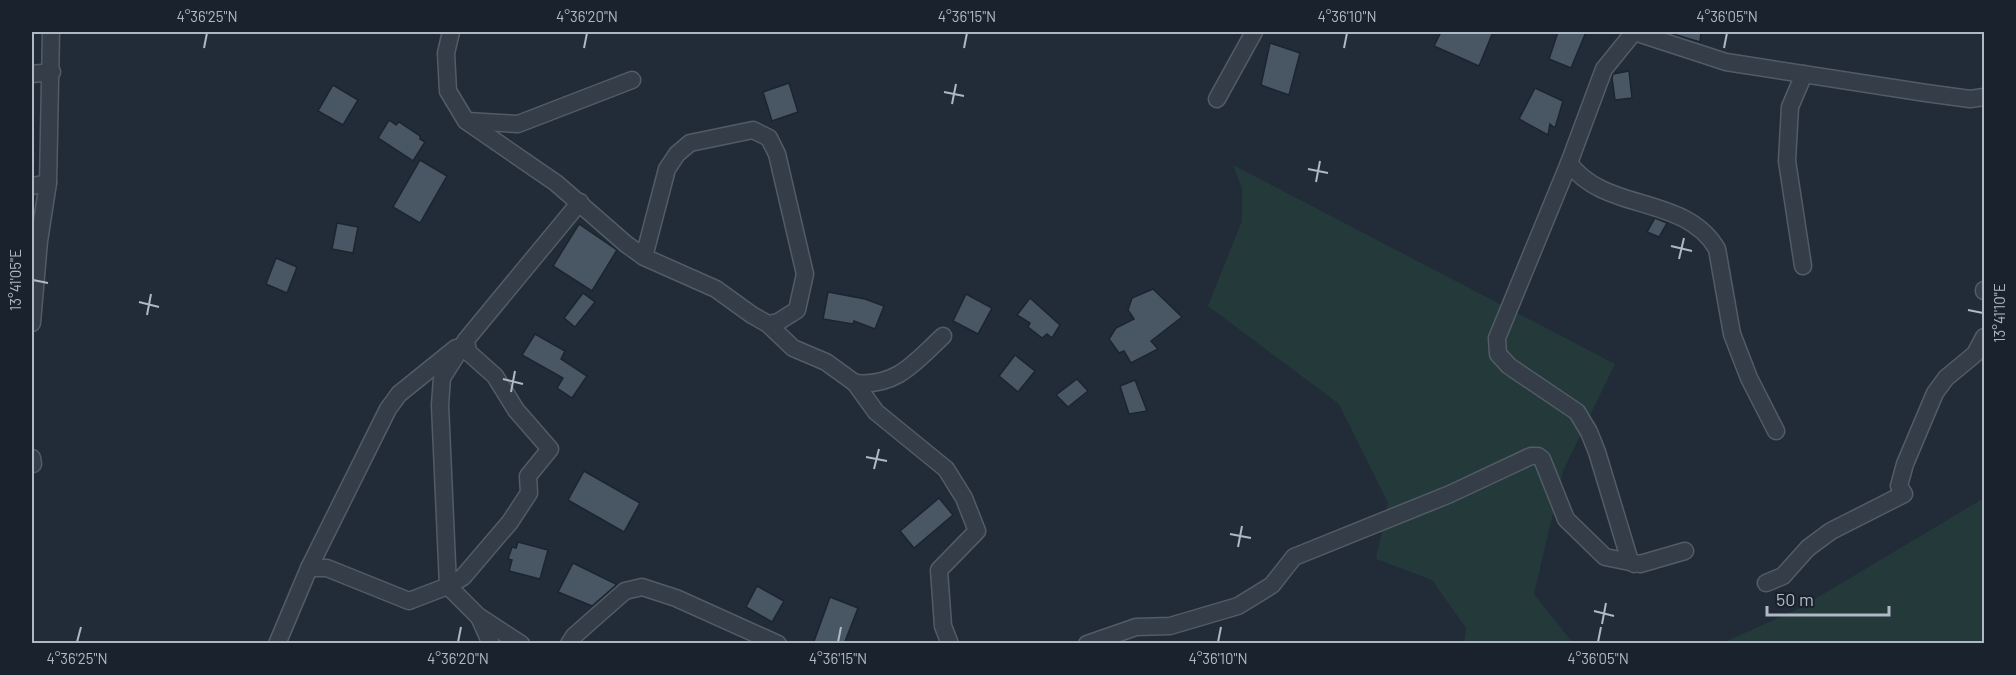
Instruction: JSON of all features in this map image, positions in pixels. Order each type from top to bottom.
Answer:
[{"type":"street","points":[[32,323],[39,241],[40,184],[52,72],[51,32]]},
{"type":"street","points":[[451,32],[446,53],[448,91],[466,121],[556,183],[644,257],[716,289],[768,324],[793,348],[826,362],[855,383],[876,412],[946,469],[964,498],[977,531],[939,570],[943,626],[950,644]]},
{"type":"street","points":[[1217,99],[1254,32]]},
{"type":"street","points":[[1634,564],[1629,558],[1597,452],[1577,412],[1509,366],[1498,354],[1497,338],[1569,163],[1604,69],[1634,32],[1726,62],[1970,99],[1984,97]]},
{"type":"street","points":[[32,74],[52,72]]},
{"type":"street","points":[[1803,266],[1787,161],[1790,107],[1804,74]]},
{"type":"street","points":[[466,121],[518,124],[632,80]]},
{"type":"street","points":[[644,257],[668,169],[690,142],[753,130],[769,138],[777,154],[805,274],[797,310],[778,322],[768,324]]},
{"type":"street","points":[[1569,163],[1582,179],[1601,190],[1669,211],[1697,226],[1711,239],[1717,249],[1732,334],[1749,378],[1776,431]]},
{"type":"street","points":[[521,644],[478,616],[448,586],[440,405],[442,378],[466,340],[580,202]]},
{"type":"street","points":[[855,383],[872,384],[904,372],[943,336]]},
{"type":"street","points":[[1766,583],[1783,576],[1808,548],[1831,531],[1904,494],[1899,486],[1905,465],[1935,393],[1946,378],[1975,354],[1984,337]]},
{"type":"street","points":[[277,644],[309,568],[388,409],[399,394],[466,340]]},
{"type":"street","points":[[309,568],[327,568],[409,601],[448,586],[463,577],[510,522],[529,493],[528,476],[550,449],[516,410],[495,376],[468,352],[466,340]]},
{"type":"street","points":[[1087,644],[1136,627],[1170,626],[1238,606],[1272,585],[1294,557],[1450,494],[1531,456],[1538,456],[1542,459],[1566,519],[1605,557],[1640,564],[1684,551]]},
{"type":"street","points":[[569,644],[574,636],[625,591],[642,587],[676,598],[778,644]]},
{"type":"street","points":[[478,616],[491,644]]},
{"type":"green space","points":[[1233,165],[1615,364],[1563,471],[1534,594],[1573,643],[1464,643],[1466,628],[1432,580],[1376,559],[1388,503],[1339,404],[1208,306],[1242,221],[1242,189]]},
{"type":"green space","points":[[1984,498],[1984,643],[1723,643],[1800,608]]},
{"type":"building","points":[[1441,32],[1493,32],[1479,66],[1434,46]]},
{"type":"building","points":[[1558,32],[1586,32],[1571,68],[1549,59]]},
{"type":"building","points":[[1666,32],[1701,32],[1700,42]]},
{"type":"building","points":[[1270,43],[1300,53],[1289,95],[1261,85]]},
{"type":"building","points":[[1629,71],[1632,98],[1615,100],[1613,74]]},
{"type":"building","points":[[789,83],[798,112],[772,121],[763,92]]},
{"type":"building","points":[[333,85],[358,100],[343,125],[318,111]]},
{"type":"building","points":[[1535,88],[1563,101],[1555,128],[1550,124],[1548,135],[1519,119]]},
{"type":"building","points":[[389,120],[396,125],[399,122],[425,142],[413,161],[378,138]]},
{"type":"building","points":[[420,160],[447,176],[420,223],[393,207]]},
{"type":"building","points":[[1655,218],[1667,223],[1659,237],[1647,232]]},
{"type":"building","points":[[337,223],[358,227],[353,253],[332,249]]},
{"type":"building","points":[[579,224],[617,250],[592,291],[553,266]]},
{"type":"building","points":[[276,258],[297,267],[287,293],[266,284]]},
{"type":"building","points":[[1153,289],[1182,317],[1151,341],[1158,349],[1131,363],[1124,351],[1119,353],[1109,339],[1116,328],[1134,319],[1128,310],[1132,298]]},
{"type":"building","points":[[828,292],[865,299],[884,306],[875,329],[854,321],[853,324],[823,319]]},
{"type":"building","points":[[583,293],[595,302],[575,327],[564,318]]},
{"type":"building","points":[[966,294],[992,308],[978,334],[953,321]]},
{"type":"building","points":[[1030,298],[1060,325],[1052,338],[1047,334],[1042,338],[1028,327],[1030,323],[1017,315]]},
{"type":"building","points":[[535,334],[565,351],[561,359],[587,376],[572,398],[557,388],[563,378],[522,355]]},
{"type":"building","points":[[1015,355],[1035,371],[1018,392],[999,376]]},
{"type":"building","points":[[1077,379],[1088,391],[1068,407],[1056,395]]},
{"type":"building","points":[[1135,380],[1147,411],[1129,414],[1120,386]]},
{"type":"building","points":[[584,471],[640,503],[624,532],[568,500]]},
{"type":"building","points":[[939,498],[953,515],[914,548],[900,531]]},
{"type":"building","points":[[518,542],[548,550],[540,579],[509,571],[512,560],[508,559],[512,547],[516,548]]},
{"type":"building","points":[[573,563],[616,584],[615,586],[592,606],[558,592]]},
{"type":"building","points":[[757,586],[784,601],[772,622],[746,607]]},
{"type":"building","points":[[830,597],[858,608],[844,644],[813,644]]}]
